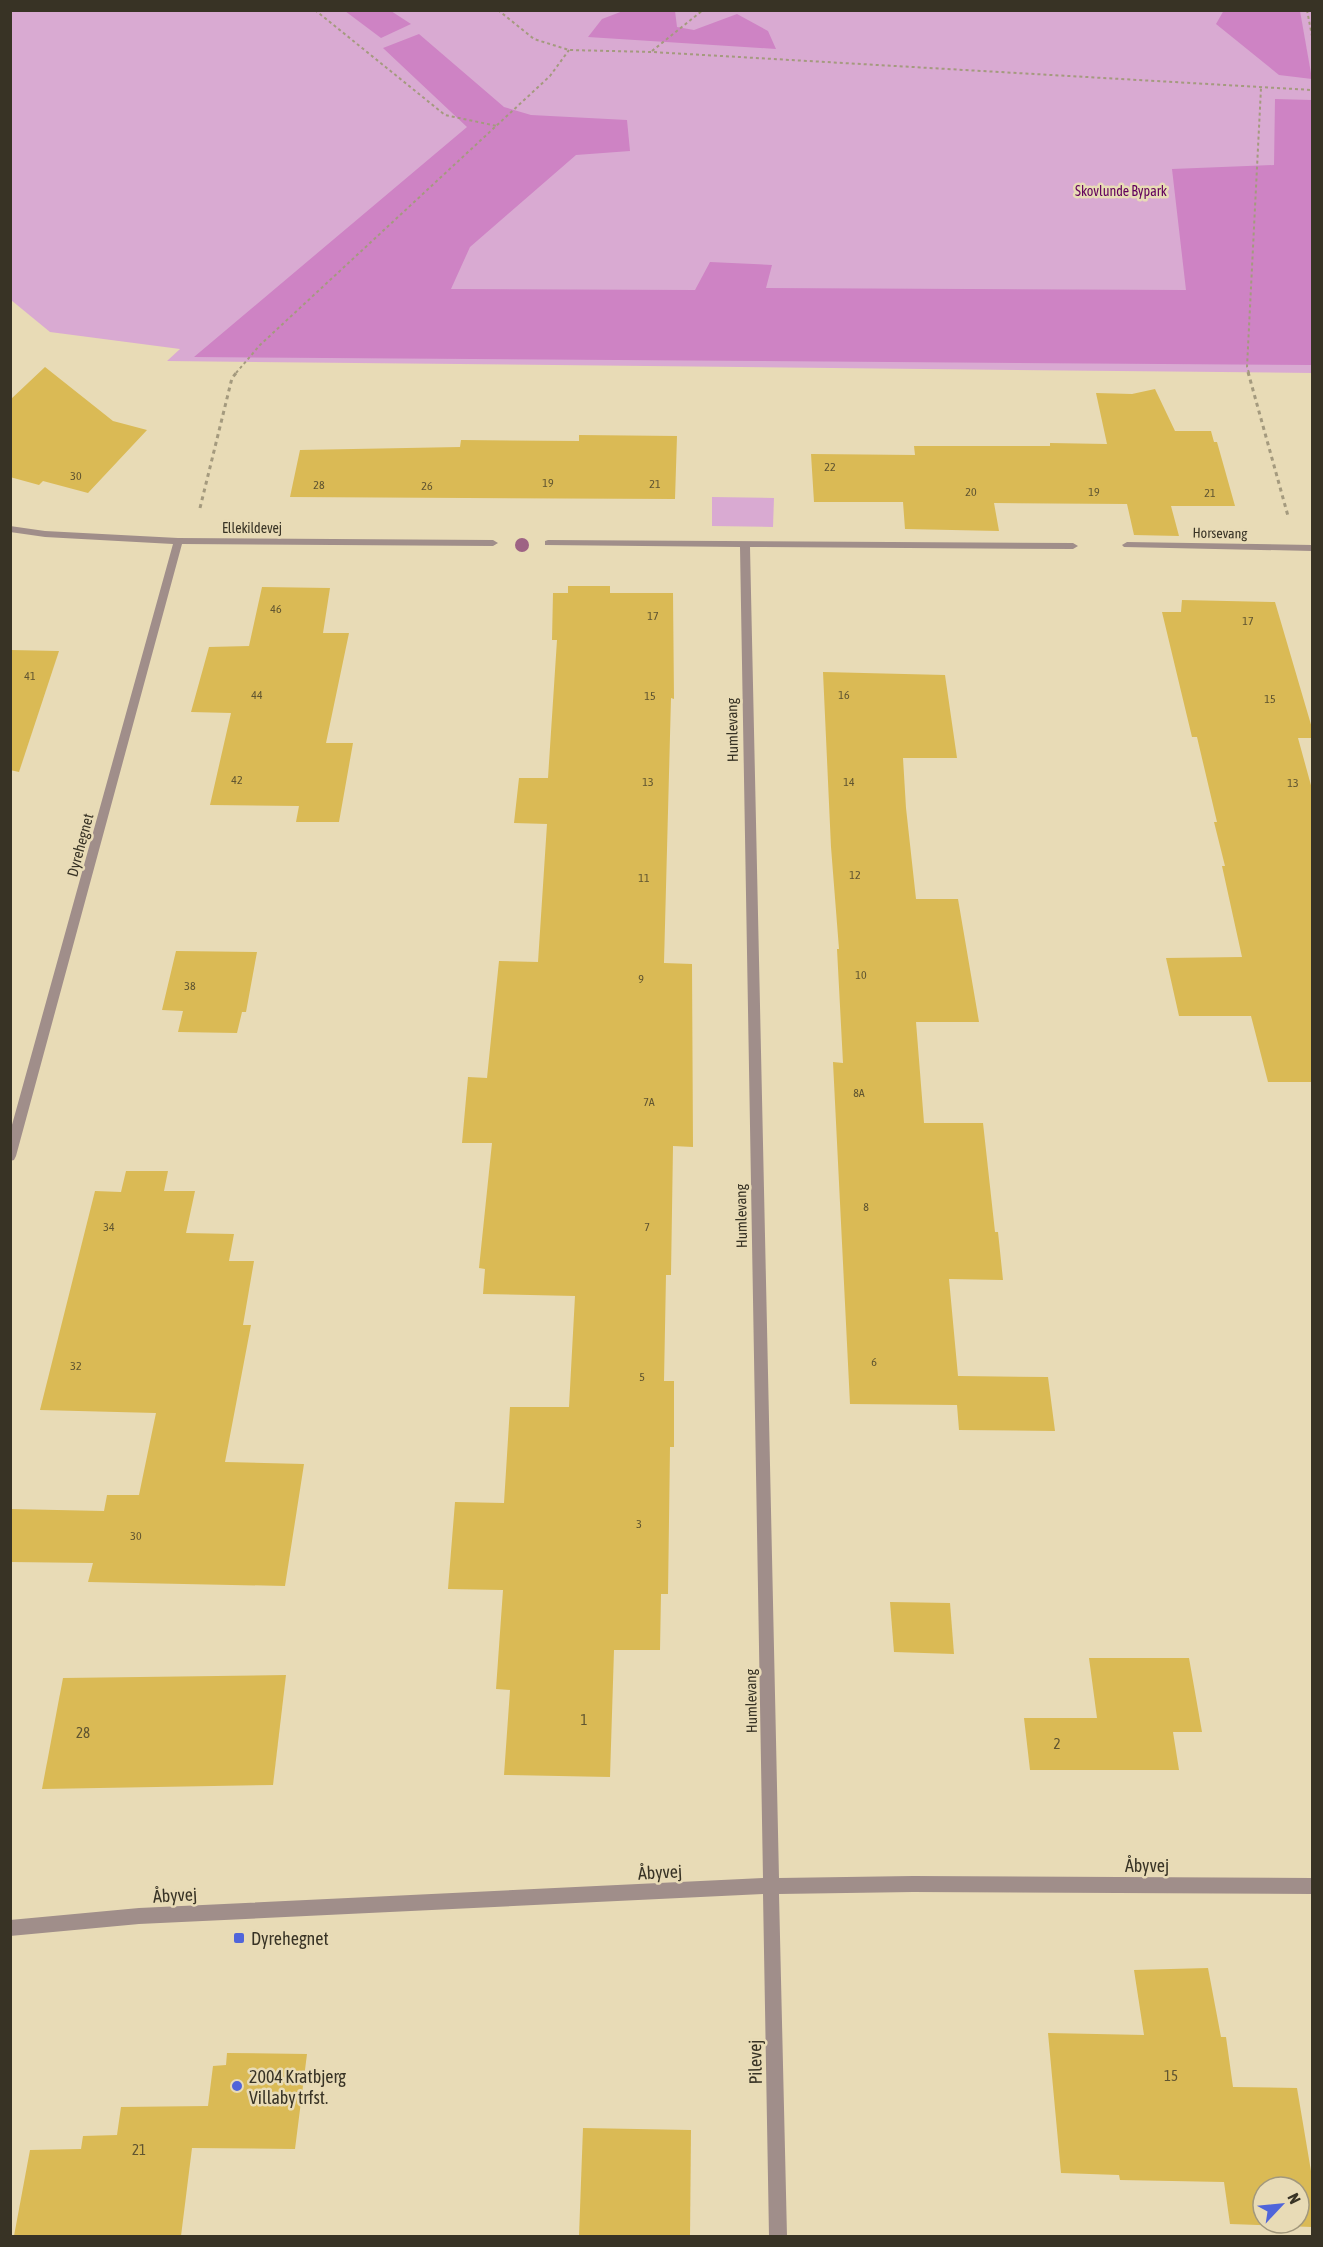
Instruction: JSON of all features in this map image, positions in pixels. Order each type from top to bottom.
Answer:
[{"type":"street","name":"Ellekildevej","points":[[10,529],[45,534],[178,541],[493,543]]},
{"type":"street","name":"Dyrehegnet","points":[[10,1156],[178,541]]},
{"type":"street","points":[[548,543],[1072,546]]},
{"type":"street","name":"Humlevang","points":[[745,544],[771,1886]]},
{"type":"street","name":"Horsevang","points":[[1127,545],[1312,548]]},
{"type":"street","name":"Åbyvej","points":[[10,1928],[139,1916],[771,1886],[913,1884],[1312,1886]]},
{"type":"street","name":"Pilevej","points":[[771,1886],[778,2236]]},
{"type":"path","points":[[315,10],[445,115],[497,126]]},
{"type":"path","points":[[498,10],[534,39],[568,50],[652,52],[1312,90]]},
{"type":"path","points":[[652,52],[703,10]]},
{"type":"path","points":[[1307,10],[1312,36]]},
{"type":"path","points":[[178,541],[200,510],[232,378],[260,345],[550,76],[568,50]]},
{"type":"path","points":[[1261,88],[1247,367],[1297,548]]},
{"type":"green space","name":"Skovlunde Bypark","points":[[10,11],[1312,11],[1312,373],[167,361],[180,349],[50,332],[11,300]]},
{"type":"green space","points":[[712,497],[774,498],[773,527],[712,526]]},
{"type":"shaded area","points":[[1224,10],[1300,11],[1312,79],[1279,75],[1216,24]]},
{"type":"shaded area","points":[[345,11],[391,11],[411,24],[381,38]]},
{"type":"shaded area","points":[[623,11],[675,11],[677,27],[694,30],[737,14],[768,31],[776,49],[588,37],[602,19]]},
{"type":"shaded area","points":[[419,34],[504,107],[531,115],[627,120],[630,151],[576,155],[470,247],[451,289],[695,290],[710,262],[772,265],[766,288],[1186,290],[1172,169],[1274,165],[1275,99],[1312,100],[1312,365],[194,357],[467,127],[383,48]]},
{"type":"building","points":[[45,367],[113,421],[147,430],[88,493],[43,481],[39,485],[10,477],[10,400]]},
{"type":"building","points":[[1155,389],[1175,431],[1211,431],[1214,442],[1217,442],[1235,506],[1171,506],[1179,536],[1134,535],[1127,504],[994,503],[999,531],[905,529],[903,502],[814,502],[811,454],[915,455],[914,446],[1107,444],[1096,393],[1132,394]]},
{"type":"building","points":[[579,435],[677,436],[675,499],[290,497],[300,450],[460,447],[461,440],[579,441]]},
{"type":"building","points":[[568,586],[610,586],[610,593],[673,593],[674,699],[671,698],[664,963],[692,964],[693,1147],[673,1146],[671,1275],[666,1275],[664,1381],[674,1381],[674,1447],[670,1447],[668,1594],[661,1594],[660,1650],[614,1650],[610,1777],[504,1775],[510,1690],[496,1689],[503,1590],[448,1589],[455,1502],[504,1503],[510,1407],[569,1407],[575,1296],[483,1294],[485,1269],[479,1268],[492,1143],[462,1143],[468,1077],[487,1078],[499,961],[538,962],[547,824],[514,823],[519,778],[548,778],[557,640],[552,640],[553,593],[568,593]]},
{"type":"building","points":[[262,587],[330,588],[323,633],[349,633],[326,743],[353,743],[339,822],[296,822],[299,806],[210,805],[231,713],[191,712],[209,647],[249,646]]},
{"type":"building","points":[[1182,600],[1275,602],[1312,728],[1312,738],[1298,738],[1312,789],[1312,1082],[1268,1082],[1251,1016],[1179,1016],[1166,958],[1242,957],[1222,866],[1225,866],[1214,822],[1217,822],[1197,737],[1192,737],[1162,612],[1181,612]]},
{"type":"building","points":[[10,650],[59,651],[19,772],[10,770]]},
{"type":"building","points":[[823,672],[945,675],[957,758],[903,758],[906,808],[916,899],[958,899],[979,1022],[916,1022],[924,1123],[983,1123],[995,1232],[998,1232],[1003,1280],[949,1279],[958,1376],[1048,1377],[1055,1431],[959,1430],[957,1405],[850,1404],[833,1062],[843,1063],[837,949],[839,949],[831,847]]},
{"type":"building","points":[[176,951],[257,952],[246,1012],[242,1012],[237,1033],[178,1032],[183,1011],[162,1010]]},
{"type":"building","points":[[126,1171],[168,1171],[164,1191],[195,1191],[186,1233],[234,1234],[229,1261],[254,1261],[243,1325],[251,1325],[225,1462],[304,1464],[285,1586],[88,1582],[93,1563],[10,1562],[10,1509],[104,1511],[107,1495],[139,1495],[156,1413],[40,1410],[95,1191],[121,1192]]},
{"type":"building","points":[[890,1602],[950,1603],[954,1654],[894,1652]]},
{"type":"building","points":[[1089,1658],[1189,1658],[1202,1732],[1173,1732],[1179,1770],[1030,1770],[1024,1718],[1097,1718]]},
{"type":"building","points":[[286,1675],[273,1785],[42,1789],[63,1678]]},
{"type":"building","points":[[1208,1968],[1221,2037],[1226,2037],[1233,2087],[1297,2088],[1312,2177],[1312,2227],[1311,2175],[1251,2175],[1251,2225],[1230,2224],[1224,2182],[1120,2180],[1119,2175],[1061,2173],[1048,2033],[1144,2035],[1134,1970]]},
{"type":"building","points":[[227,2053],[307,2054],[295,2149],[192,2148],[181,2236],[14,2236],[30,2150],[81,2149],[83,2136],[117,2135],[121,2107],[208,2106],[213,2066],[226,2065]]},
{"type":"building","points":[[583,2128],[691,2130],[690,2236],[579,2236]]},
{"type":"place","name":"Dyrehegnet","points":[[239,1938]]},
{"type":"place","name":"2004 Kratbjerg Villaby trfst.","points":[[237,2086]]}]
